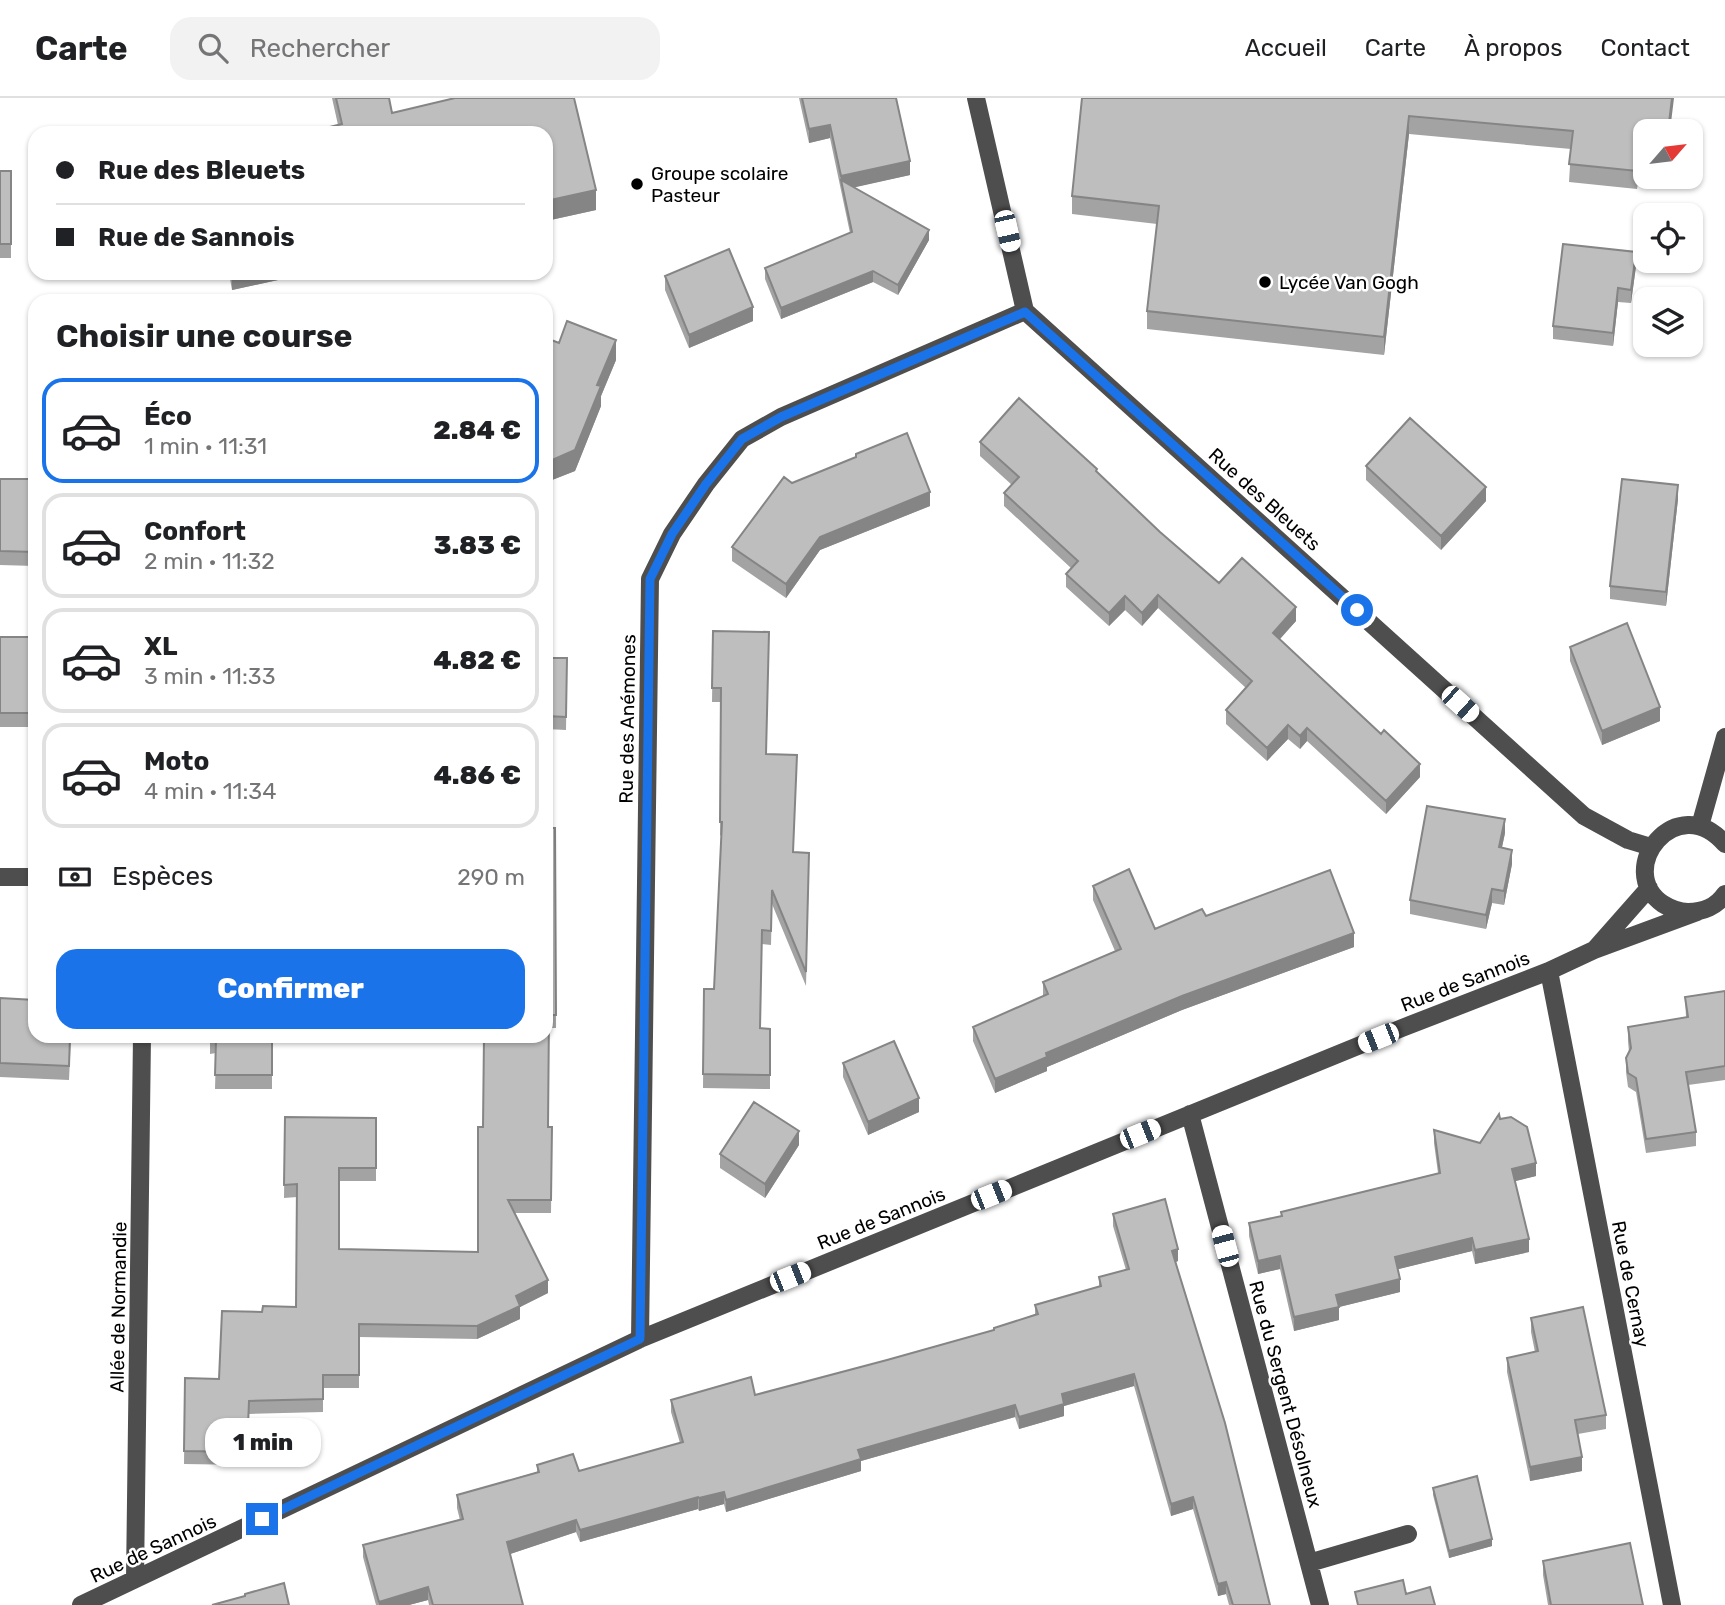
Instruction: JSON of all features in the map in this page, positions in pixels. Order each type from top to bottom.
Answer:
[{"type":"street","points":[[976,98],[1025,312]]},
{"type":"street","name":"Rue des Bleuets","points":[[1025,312],[1584,816],[1628,840],[1651,847]]},
{"type":"street","name":"Rue des Anémones","points":[[640,1339],[650,579],[672,534],[706,484],[742,439],[781,417],[1025,312]]},
{"type":"street","points":[[1700,826],[1725,737]]},
{"type":"street","points":[[1697,912],[1669,908],[1657,900],[1649,888],[1646,860],[1651,847],[1670,829],[1688,825],[1700,826],[1722,840]]},
{"type":"street","points":[[0,877],[28,877]]},
{"type":"street","name":"Rue de Sannois","points":[[1594,950],[1649,888]]},
{"type":"street","name":"Rue de Sannois","points":[[81,1605],[106,1600],[135,1579],[640,1339],[1190,1114],[1549,971],[1594,950],[1710,908],[1724,897]]},
{"type":"street","name":"Rue de Cernay","points":[[1549,971],[1672,1605]]},
{"type":"street","name":"Allée de Normandie","points":[[135,1579],[142,1043]]},
{"type":"street","name":"Rue du Sergent Désolneux","points":[[1190,1114],[1320,1605]]},
{"type":"street","points":[[1309,1563],[1409,1534]]},
{"type":"building","points":[[336,98],[389,98],[392,113],[455,98],[574,98],[596,190],[553,199],[553,126],[334,126],[342,124]]},
{"type":"building","points":[[802,98],[896,98],[910,161],[841,176],[830,125],[809,129]]},
{"type":"building","points":[[1082,98],[1672,98],[1669,119],[1633,119],[1633,171],[1569,164],[1573,131],[1409,116],[1384,337],[1147,311],[1159,206],[1072,196]]},
{"type":"building","points":[[0,171],[11,171],[11,244],[0,244]]},
{"type":"building","points":[[841,180],[929,230],[898,285],[873,271],[781,308],[765,268],[852,232]]},
{"type":"building","points":[[1563,244],[1633,252],[1631,290],[1618,288],[1613,333],[1553,326]]},
{"type":"building","points":[[729,249],[753,307],[689,335],[665,276]]},
{"type":"building","points":[[567,321],[616,340],[575,450],[553,460],[553,341],[559,343]]},
{"type":"building","points":[[1019,398],[1097,469],[1096,471],[1160,532],[1219,583],[1242,558],[1296,607],[1273,633],[1381,734],[1384,730],[1420,764],[1386,801],[1307,728],[1300,736],[1288,725],[1267,748],[1226,710],[1252,681],[1158,595],[1142,613],[1125,596],[1109,613],[1066,574],[1078,561],[1004,493],[1019,477],[980,442]]},
{"type":"building","points":[[1410,418],[1486,487],[1441,536],[1366,466]]},
{"type":"building","points":[[907,433],[930,492],[820,537],[786,584],[732,547],[784,477],[792,483]]},
{"type":"building","points":[[0,479],[28,479],[28,552],[0,551]]},
{"type":"building","points":[[1622,479],[1678,485],[1666,592],[1610,586]]},
{"type":"building","points":[[1627,623],[1660,707],[1602,731],[1570,647]]},
{"type":"building","points":[[713,631],[769,632],[766,754],[797,755],[793,852],[809,853],[806,972],[772,890],[771,931],[762,930],[760,1028],[770,1029],[770,1075],[703,1074],[704,989],[714,989],[722,822],[721,688],[712,688]]},
{"type":"building","points":[[0,637],[28,637],[28,713],[0,713]]},
{"type":"building","points":[[553,658],[567,658],[566,717],[553,716]]},
{"type":"building","points":[[1427,806],[1505,819],[1499,847],[1512,850],[1504,891],[1492,889],[1486,915],[1410,900]]},
{"type":"building","points":[[553,828],[555,828],[556,1015],[553,1015]]},
{"type":"building","points":[[1129,869],[1155,929],[1202,909],[1206,916],[1330,870],[1354,933],[1182,996],[1046,1053],[1047,1057],[995,1079],[973,1027],[1048,994],[1043,982],[1121,949],[1093,886]]},
{"type":"building","points":[[1725,991],[1725,1066],[1686,1072],[1696,1132],[1646,1139],[1636,1078],[1628,1073],[1626,1058],[1631,1048],[1628,1027],[1688,1017],[1685,997]]},
{"type":"building","points":[[0,998],[28,1000],[28,1043],[70,1043],[69,1066],[0,1063]]},
{"type":"building","points":[[894,1041],[919,1098],[868,1122],[843,1063]]},
{"type":"building","points":[[216,1043],[272,1043],[272,1075],[215,1075]]},
{"type":"building","points":[[484,1043],[549,1043],[551,1200],[508,1200],[548,1280],[516,1296],[520,1306],[477,1326],[359,1324],[359,1375],[323,1375],[323,1399],[249,1401],[247,1452],[184,1451],[185,1378],[219,1379],[222,1311],[262,1312],[263,1306],[296,1307],[297,1184],[284,1185],[285,1117],[376,1118],[376,1168],[339,1168],[339,1249],[478,1252],[478,1127],[483,1127]]},
{"type":"building","points":[[754,1102],[799,1131],[765,1184],[720,1154]]},
{"type":"building","points":[[1499,1114],[1500,1119],[1511,1117],[1527,1127],[1536,1163],[1512,1169],[1529,1239],[1475,1250],[1472,1238],[1395,1257],[1400,1279],[1336,1295],[1339,1307],[1294,1317],[1280,1256],[1258,1261],[1249,1223],[1282,1216],[1281,1212],[1440,1173],[1434,1130],[1480,1143]]},
{"type":"building","points":[[1165,1199],[1178,1249],[1172,1251],[1225,1423],[1270,1605],[1233,1605],[1226,1582],[1218,1584],[1193,1497],[1171,1504],[1134,1374],[1062,1394],[1064,1404],[1019,1417],[1015,1405],[858,1450],[861,1459],[726,1500],[724,1492],[698,1497],[580,1530],[576,1520],[507,1542],[523,1605],[433,1605],[428,1587],[379,1602],[363,1545],[463,1519],[457,1495],[539,1472],[537,1465],[573,1454],[579,1471],[683,1442],[671,1400],[751,1377],[755,1395],[994,1330],[1038,1314],[1035,1305],[1101,1286],[1099,1277],[1129,1269],[1113,1214]]},
{"type":"building","points":[[1583,1307],[1606,1415],[1575,1420],[1582,1457],[1530,1467],[1507,1358],[1538,1351],[1531,1318]]},
{"type":"building","points":[[1477,1476],[1492,1539],[1449,1551],[1433,1488]]},
{"type":"building","points":[[1630,1543],[1643,1605],[1551,1605],[1543,1561]]},
{"type":"building","points":[[1403,1580],[1406,1594],[1430,1587],[1435,1605],[1358,1605],[1355,1592]]},
{"type":"building","points":[[284,1583],[289,1605],[212,1605],[245,1596]]},
{"type":"place","name":"Groupe scolaire Pasteur","points":[[637,184]]},
{"type":"place","name":"Lycée Van Gogh","points":[[1265,282]]},
{"type":"route","points":[[262,1519],[640,1339],[650,579],[672,534],[706,484],[742,439],[781,417],[1025,312],[1357,610]]}]
